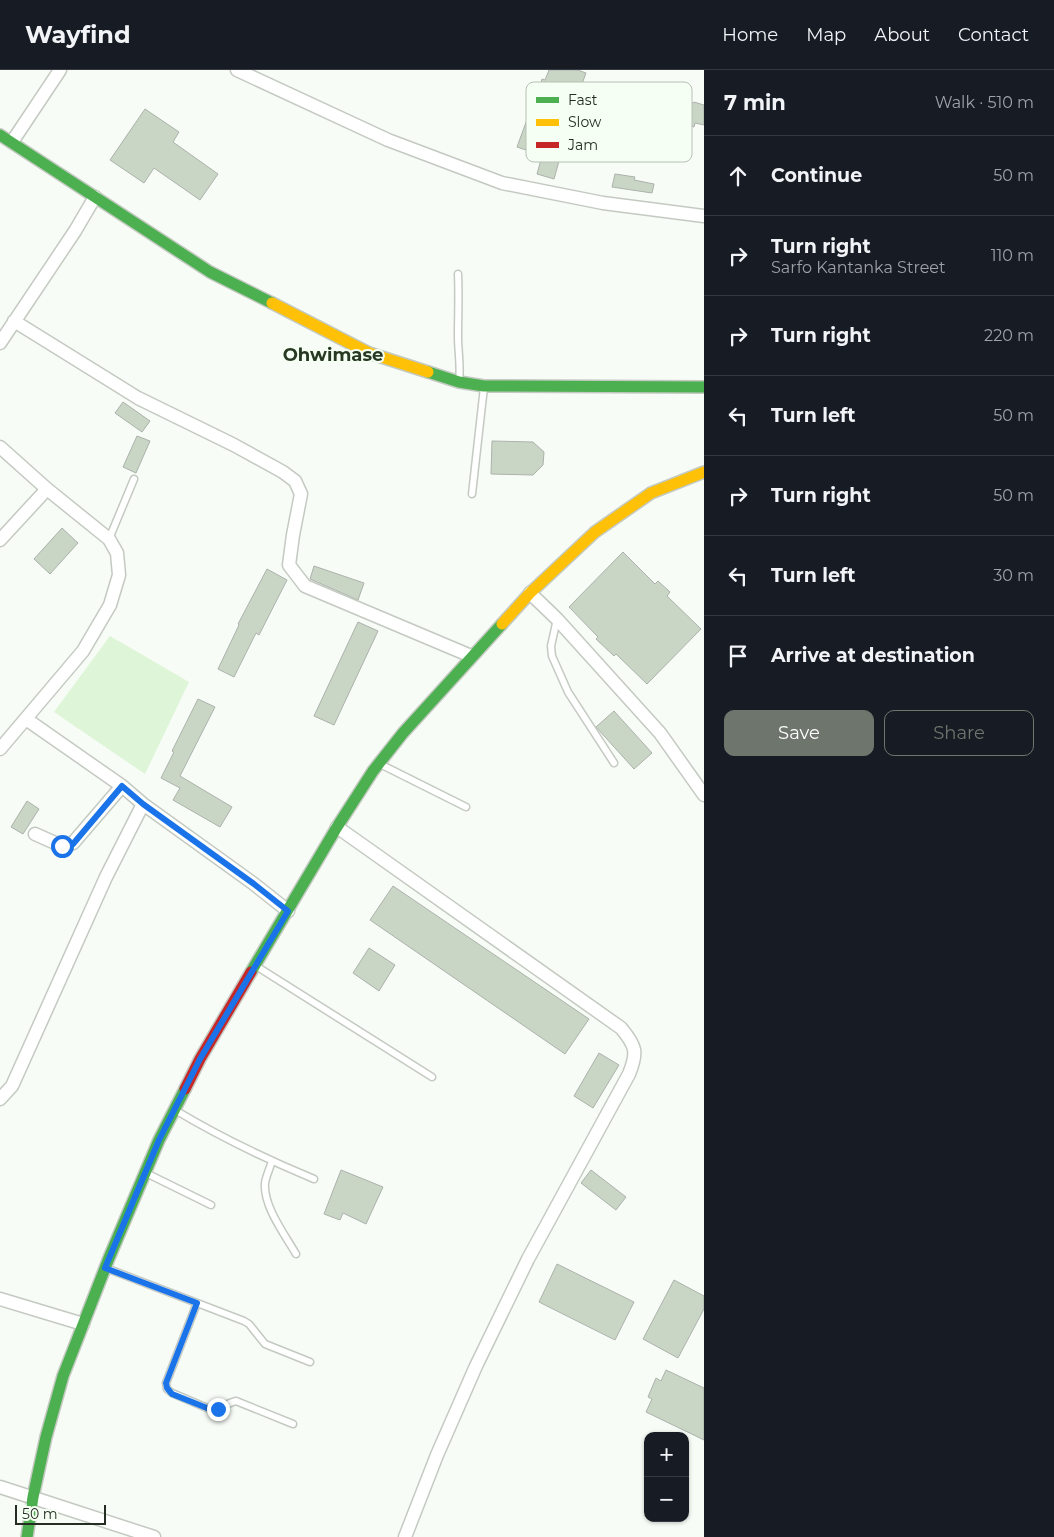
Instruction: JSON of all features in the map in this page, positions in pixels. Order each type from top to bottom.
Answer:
[{"type":"street","points":[[12,142],[60,70]]},
{"type":"street","points":[[237,70],[388,140],[502,183],[603,203],[704,216]]},
{"type":"street","points":[[0,135],[210,272],[369,353],[459,382],[484,386],[704,387]]},
{"type":"street","points":[[0,343],[95,197]]},
{"type":"street","points":[[14,321],[138,398],[234,445],[283,472],[294,481],[301,494],[289,565],[305,586],[471,656]]},
{"type":"street","points":[[0,447],[47,489],[109,539],[117,553],[119,575],[110,604],[83,650],[0,749]]},
{"type":"street","points":[[27,1537],[33,1497],[53,1409],[63,1376],[105,1268],[159,1140],[200,1059],[337,827],[379,763],[403,733],[530,593],[595,532],[621,513],[651,493],[704,472]]},
{"type":"street","points":[[0,540],[47,489]]},
{"type":"street","points":[[530,593],[557,619],[660,733],[704,795]]},
{"type":"street","points":[[26,719],[122,786],[143,804],[288,911]]},
{"type":"street","points":[[35,834],[62,846],[73,844],[122,786]]},
{"type":"street","points":[[0,1098],[12,1086],[94,902],[143,804]]},
{"type":"street","points":[[337,827],[621,1028],[631,1040],[635,1049],[634,1061],[629,1074],[528,1259],[476,1366],[437,1455],[405,1537]]},
{"type":"street","points":[[0,1298],[83,1324]]},
{"type":"street","points":[[0,1487],[154,1537]]},
{"type":"lane","points":[[458,274],[458,338],[461,367],[459,382]]},
{"type":"lane","points":[[472,494],[484,386]]},
{"type":"lane","points":[[109,539],[134,479]]},
{"type":"lane","points":[[557,619],[550,646],[552,656],[568,692],[614,762]]},
{"type":"lane","points":[[379,763],[466,807]]},
{"type":"lane","points":[[255,966],[432,1077]]},
{"type":"lane","points":[[174,1109],[209,1130],[314,1179]]},
{"type":"lane","points":[[272,1161],[265,1181],[265,1191],[271,1210],[296,1254]]},
{"type":"lane","points":[[145,1173],[211,1205]]},
{"type":"lane","points":[[105,1268],[244,1321],[250,1324],[265,1344],[310,1362]]},
{"type":"lane","points":[[197,1303],[166,1383],[167,1388],[172,1394],[212,1410],[236,1402],[293,1424]]},
{"type":"green space","points":[[110,636],[189,682],[145,774],[54,712]]},
{"type":"building","points":[[549,70],[578,70],[586,73],[583,82],[541,82],[542,79],[545,80]]},
{"type":"building","points":[[694,102],[704,105],[704,125],[695,123],[694,127],[692,126],[692,103]]},
{"type":"building","points":[[145,109],[179,132],[173,142],[218,174],[200,200],[154,168],[144,183],[110,160]]},
{"type":"building","points":[[526,122],[526,150],[517,147]]},
{"type":"building","points":[[540,162],[559,162],[554,179],[537,174]]},
{"type":"building","points":[[615,174],[635,177],[634,180],[654,184],[652,193],[612,187]]},
{"type":"building","points":[[123,402],[150,421],[142,432],[115,413]]},
{"type":"building","points":[[137,436],[150,441],[136,473],[123,467]]},
{"type":"building","points":[[492,441],[533,442],[544,452],[543,465],[533,475],[491,474]]},
{"type":"building","points":[[62,528],[78,543],[50,574],[34,559]]},
{"type":"building","points":[[623,552],[655,584],[658,581],[670,592],[667,596],[701,629],[647,684],[616,654],[614,656],[596,639],[598,637],[569,607]]},
{"type":"building","points":[[314,566],[364,583],[358,600],[310,579]]},
{"type":"building","points":[[267,569],[287,580],[259,635],[256,633],[234,677],[218,669],[238,624]]},
{"type":"building","points":[[358,622],[378,631],[334,725],[314,716]]},
{"type":"building","points":[[198,699],[215,707],[180,776],[232,807],[220,827],[173,800],[180,788],[161,778]]},
{"type":"building","points":[[614,711],[652,753],[634,769],[596,727]]},
{"type":"building","points":[[27,801],[39,809],[23,834],[11,827]]},
{"type":"building","points":[[393,886],[589,1019],[565,1054],[370,920]]},
{"type":"building","points":[[369,948],[395,965],[379,991],[353,973]]},
{"type":"building","points":[[599,1053],[619,1065],[593,1108],[574,1096]]},
{"type":"building","points":[[341,1170],[383,1187],[366,1224],[343,1213],[340,1220],[324,1214]]},
{"type":"building","points":[[591,1170],[626,1197],[616,1210],[581,1183]]},
{"type":"building","points":[[557,1264],[634,1302],[615,1340],[539,1302]]},
{"type":"building","points":[[674,1280],[704,1296],[704,1309],[678,1358],[643,1339]]},
{"type":"building","points":[[666,1370],[704,1388],[704,1440],[646,1412],[652,1399],[648,1397],[656,1378],[661,1381]]},
{"type":"traffic: fast","points":[[0,135],[210,272],[272,303]]},
{"type":"traffic: fast","points":[[428,372],[459,382],[484,386],[704,387]]},
{"type":"traffic: fast","points":[[251,972],[337,827],[373,771],[403,733],[502,624]]},
{"type":"traffic: fast","points":[[27,1537],[33,1497],[46,1437],[63,1376],[109,1258],[159,1140],[185,1089]]},
{"type":"traffic: slow","points":[[272,303],[369,353],[428,372]]},
{"type":"traffic: slow","points":[[502,624],[530,593],[595,532],[651,493],[704,472]]},
{"type":"traffic: jam","points":[[185,1089],[200,1059],[251,972]]},
{"type":"district","name":"Ohwimase","points":[[333,355]]},
{"type":"route","points":[[62,846],[73,844],[122,786],[143,804],[254,884],[288,911],[200,1059],[159,1140],[105,1268],[197,1303],[166,1383],[167,1388],[172,1394],[212,1410],[218,1409]]}]
